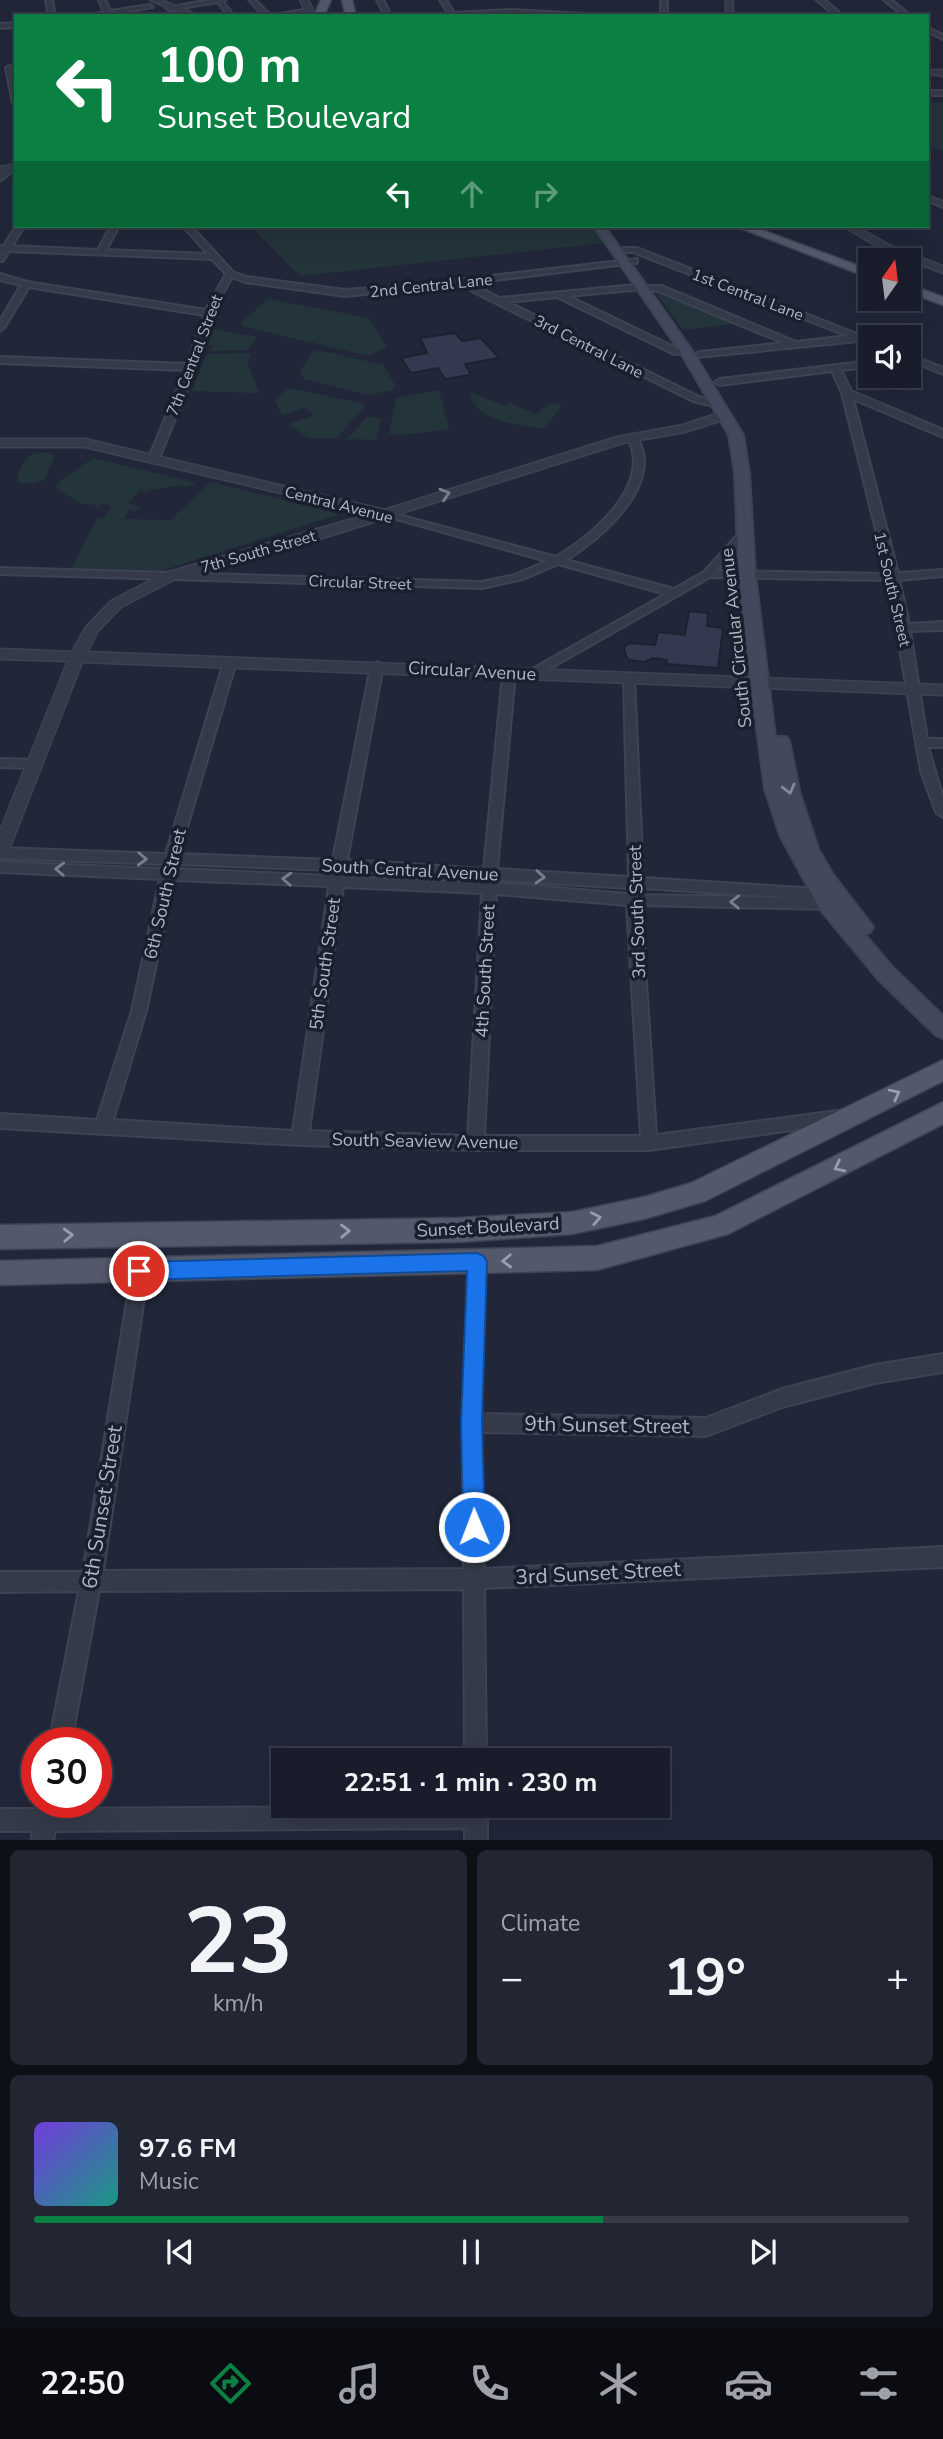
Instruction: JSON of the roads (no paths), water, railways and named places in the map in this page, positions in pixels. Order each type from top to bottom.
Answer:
[{"type":"main road","name":"South Circular Avenue","points":[[601,228],[629,258]]},
{"type":"main road","name":"South Circular Avenue","points":[[611,228],[647,287],[693,353],[736,435],[742,473],[744,534],[753,575]]},
{"type":"main road","points":[[746,228],[858,270]]},
{"type":"main road","points":[[776,228],[858,258]]},
{"type":"main road","points":[[921,281],[943,289]]},
{"type":"main road","points":[[921,293],[943,301]]},
{"type":"main road","name":"South Circular Avenue","points":[[693,353],[720,382],[745,437],[751,473],[753,575],[774,789],[789,835],[824,899],[886,974],[943,1029]]},
{"type":"main road","name":"South Circular Avenue","points":[[765,685],[789,790],[803,833],[824,878],[899,971],[943,1014]]},
{"type":"main road","name":"Sunset Boulevard","points":[[0,1237],[459,1230],[559,1224],[644,1208],[696,1193],[943,1070]]},
{"type":"main road","name":"Sunset Boulevard","points":[[0,1273],[597,1258],[708,1229],[877,1148],[943,1112]]},
{"type":"main road","points":[[877,1148],[927,1130],[943,1129]]},
{"type":"main road","points":[[288,1267],[290,1232]]},
{"type":"street","points":[[102,0],[108,13]]},
{"type":"street","points":[[169,8],[220,0]]},
{"type":"street","points":[[252,0],[266,14]]},
{"type":"street","points":[[304,0],[310,14]]},
{"type":"street","points":[[815,0],[832,14]]},
{"type":"street","points":[[820,0],[838,14]]},
{"type":"street","points":[[887,0],[905,14]]},
{"type":"street","points":[[102,14],[152,4],[189,14]]},
{"type":"street","points":[[589,7],[593,14]]},
{"type":"street","points":[[472,14],[566,14]]},
{"type":"street","points":[[493,14],[538,14]]},
{"type":"street","points":[[0,68],[12,67],[14,85]]},
{"type":"street","points":[[0,170],[14,167]]},
{"type":"street","points":[[0,179],[14,167]]},
{"type":"street","points":[[0,259],[3,249],[19,228]]},
{"type":"street","points":[[102,252],[114,228]]},
{"type":"street","name":"7th Central Street","points":[[155,458],[209,313],[221,285],[230,274],[189,228]]},
{"type":"street","points":[[852,228],[890,249],[943,270]]},
{"type":"street","points":[[3,249],[215,257]]},
{"type":"street","name":"1st Central Lane","points":[[629,258],[634,250],[858,337]]},
{"type":"street","name":"2nd Central Lane","points":[[230,274],[246,279],[345,293],[462,282],[629,258]]},
{"type":"street","points":[[0,277],[26,284],[209,313]]},
{"type":"street","name":"3rd Central Lane","points":[[462,282],[722,410]]},
{"type":"street","points":[[0,328],[26,284]]},
{"type":"street","points":[[499,300],[659,288],[797,346]]},
{"type":"street","points":[[559,294],[677,352],[858,341]]},
{"type":"street","points":[[0,306],[13,306]]},
{"type":"street","points":[[0,360],[191,367]]},
{"type":"street","points":[[921,363],[943,371]]},
{"type":"street","points":[[720,382],[858,365]]},
{"type":"street","name":"1st South Street","points":[[835,368],[847,393],[904,628],[922,743],[937,801],[943,812]]},
{"type":"street","points":[[847,393],[943,434]]},
{"type":"street","name":"7th South Street","points":[[0,852],[77,657],[91,630],[116,604],[170,576],[321,534],[380,513],[633,438],[668,429],[685,428],[722,410]]},
{"type":"street","name":"Circular Street","points":[[0,571],[482,585],[519,578],[557,561],[597,534],[622,507],[636,479],[639,447],[633,438]]},
{"type":"street","name":"Central Avenue","points":[[0,443],[85,443],[155,458],[380,513],[673,592]]},
{"type":"street","points":[[533,674],[708,574],[744,534]]},
{"type":"street","points":[[708,574],[891,578],[943,573]]},
{"type":"street","points":[[904,628],[943,626]]},
{"type":"street","name":"Circular Avenue","points":[[0,654],[377,666],[630,681],[943,690]]},
{"type":"street","name":"6th South Street","points":[[103,1127],[139,1011],[170,866],[230,662]]},
{"type":"street","name":"5th South Street","points":[[300,1138],[339,865],[377,666]]},
{"type":"street","name":"4th South Street","points":[[476,1143],[489,881],[509,674]]},
{"type":"street","name":"3rd South Street","points":[[630,681],[636,884],[634,900],[649,1143]]},
{"type":"street","points":[[922,743],[943,743]]},
{"type":"street","points":[[0,763],[35,764]]},
{"type":"street","name":"South Central Avenue","points":[[0,852],[170,866],[339,865],[489,881],[636,884],[824,899]]},
{"type":"street","points":[[0,867],[170,866],[337,882],[489,881],[634,900],[824,899]]},
{"type":"street","name":"South Seaview Avenue","points":[[0,1121],[300,1138],[476,1143],[649,1143],[849,1116]]},
{"type":"street","points":[[475,1748],[472,1423],[477,1262]]},
{"type":"street","name":"6th Sunset Street","points":[[63,1727],[91,1583],[139,1271]]},
{"type":"street","name":"9th Sunset Street","points":[[472,1423],[706,1427],[782,1398],[876,1374],[943,1363]]},
{"type":"street","name":"3rd Sunset Street","points":[[0,1582],[475,1579],[943,1557]]},
{"type":"street","points":[[0,1820],[271,1816]]},
{"type":"street","points":[[476,1818],[477,1840]]}]
